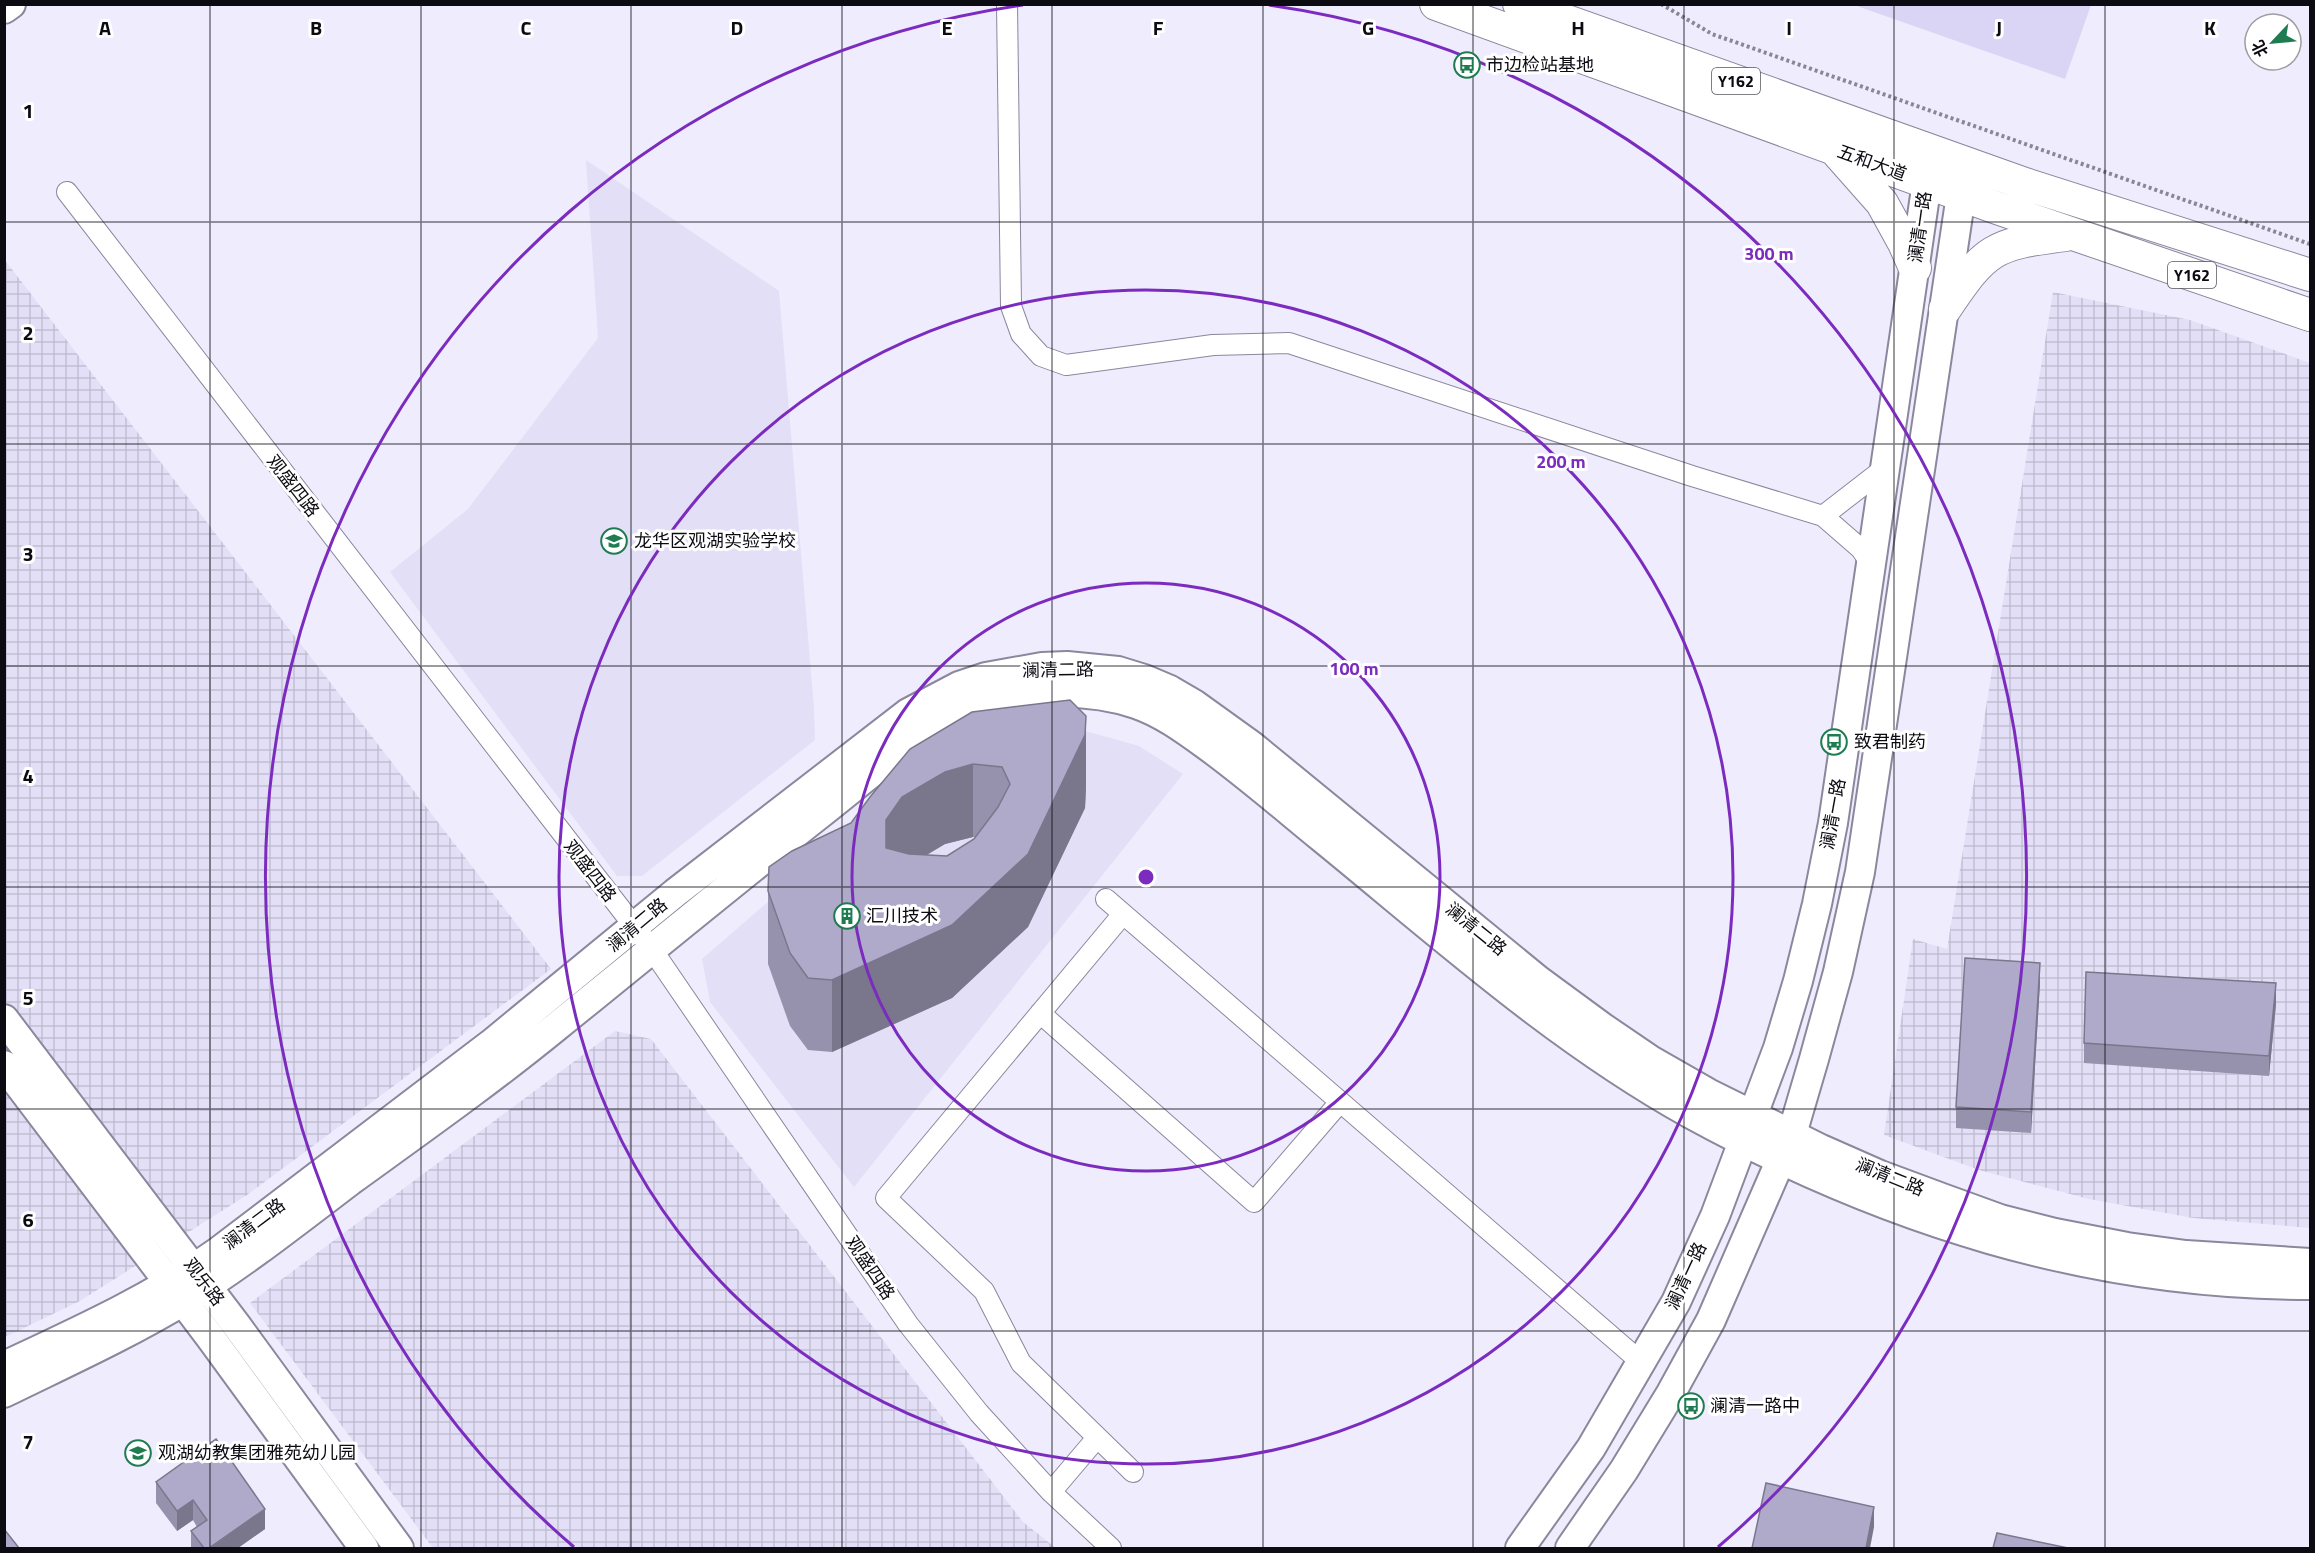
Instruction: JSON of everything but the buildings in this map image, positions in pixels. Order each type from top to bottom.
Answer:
[{"type":"main road","name":"五和大道","points":[[1436,4],[1961,195],[2310,315]]},
{"type":"main road","name":"五和大道","points":[[1520,4],[1952,159],[2310,275]]},
{"type":"main road","points":[[1833,148],[1882,203],[1905,243],[1914,268]]},
{"type":"main road","points":[[1945,309],[1970,271],[1986,255],[2001,247],[2029,239],[2073,234]]},
{"type":"street","points":[[4,9],[11,4]]},
{"type":"street","points":[[1007,4],[1011,306],[1021,334],[1041,356],[1066,365],[1213,345],[1289,343],[1692,476],[1823,516],[1861,549],[1872,565]]},
{"type":"street","name":"澜清一路","points":[[1520,1548],[1591,1448],[1681,1291],[1714,1216],[1778,1048],[1792,1003],[1817,904],[1834,812],[1927,182],[1952,159],[1961,195],[1860,872],[1838,972],[1786,1146],[1711,1320],[1671,1393],[1624,1470],[1570,1548]]},
{"type":"street","name":"观盛四路","points":[[67,192],[642,938],[909,1324],[979,1413],[1051,1492],[1111,1548]]},
{"type":"street","points":[[1823,516],[1885,468]]},
{"type":"street","name":"澜清二路","points":[[4,1393],[136,1327],[176,1292],[200,1277],[491,1044],[642,938],[883,731],[932,699],[959,686],[1012,671],[1068,666],[1109,670],[1144,679],[1194,704],[1251,745],[1547,987],[1652,1061],[1708,1093],[1748,1127],[1786,1146],[1870,1200],[1933,1223],[2017,1248],[2156,1275],[2214,1282],[2310,1285]]},
{"type":"street","points":[[1106,899],[1641,1362]]},
{"type":"street","points":[[1123,914],[886,1198],[984,1291],[1021,1363],[1133,1472]]},
{"type":"street","points":[[1040,1013],[1254,1202],[1340,1102]]},
{"type":"street","name":"观乐路","points":[[4,1019],[200,1277],[399,1548]]},
{"type":"street","name":"观乐路","points":[[4,1065],[176,1292],[364,1548]]},
{"type":"street","name":"澜清二路","points":[[1786,1146],[1870,1170],[2000,1218],[2055,1233],[2127,1247],[2186,1255],[2310,1263]]},
{"type":"street","name":"澜清二路","points":[[4,1366],[122,1311],[176,1292]]},
{"type":"street","points":[[1051,1492],[1096,1438]]},
{"type":"path","points":[[1660,4],[1712,34],[2310,244]]},
{"type":"shaded area","points":[[1854,5],[2091,5],[2065,79]]},
{"type":"shaded area","name":"龙华区观湖实验学校","points":[[586,160],[779,291],[814,708],[815,740],[642,876],[617,876],[390,572],[468,509],[598,338]]},
{"type":"shaded area","points":[[4,259],[551,969],[247,1195],[80,1301],[5,1337]]},
{"type":"shaded area","points":[[2053,292],[2190,320],[2310,363],[2310,1228],[2193,1218],[2089,1199],[1979,1170],[1884,1135],[1913,939],[1947,949]]},
{"type":"shaded area","points":[[1082,730],[1139,746],[1183,774],[854,1187],[710,1002],[702,959],[877,807]]},
{"type":"shaded area","points":[[615,1031],[651,1039],[1023,1522],[1056,1548],[433,1548],[250,1303]]},
{"type":"place","name":"市边检站基地","points":[[1467,65]]},
{"type":"place","name":"龙华区观湖实验学校","points":[[614,541]]},
{"type":"place","name":"致君制药","points":[[1834,742]]},
{"type":"place","name":"汇川技术","points":[[847,916]]},
{"type":"place","name":"澜清一路中","points":[[1691,1406]]},
{"type":"place","name":"观湖幼教集团雅苑幼儿园","points":[[138,1453]]}]
